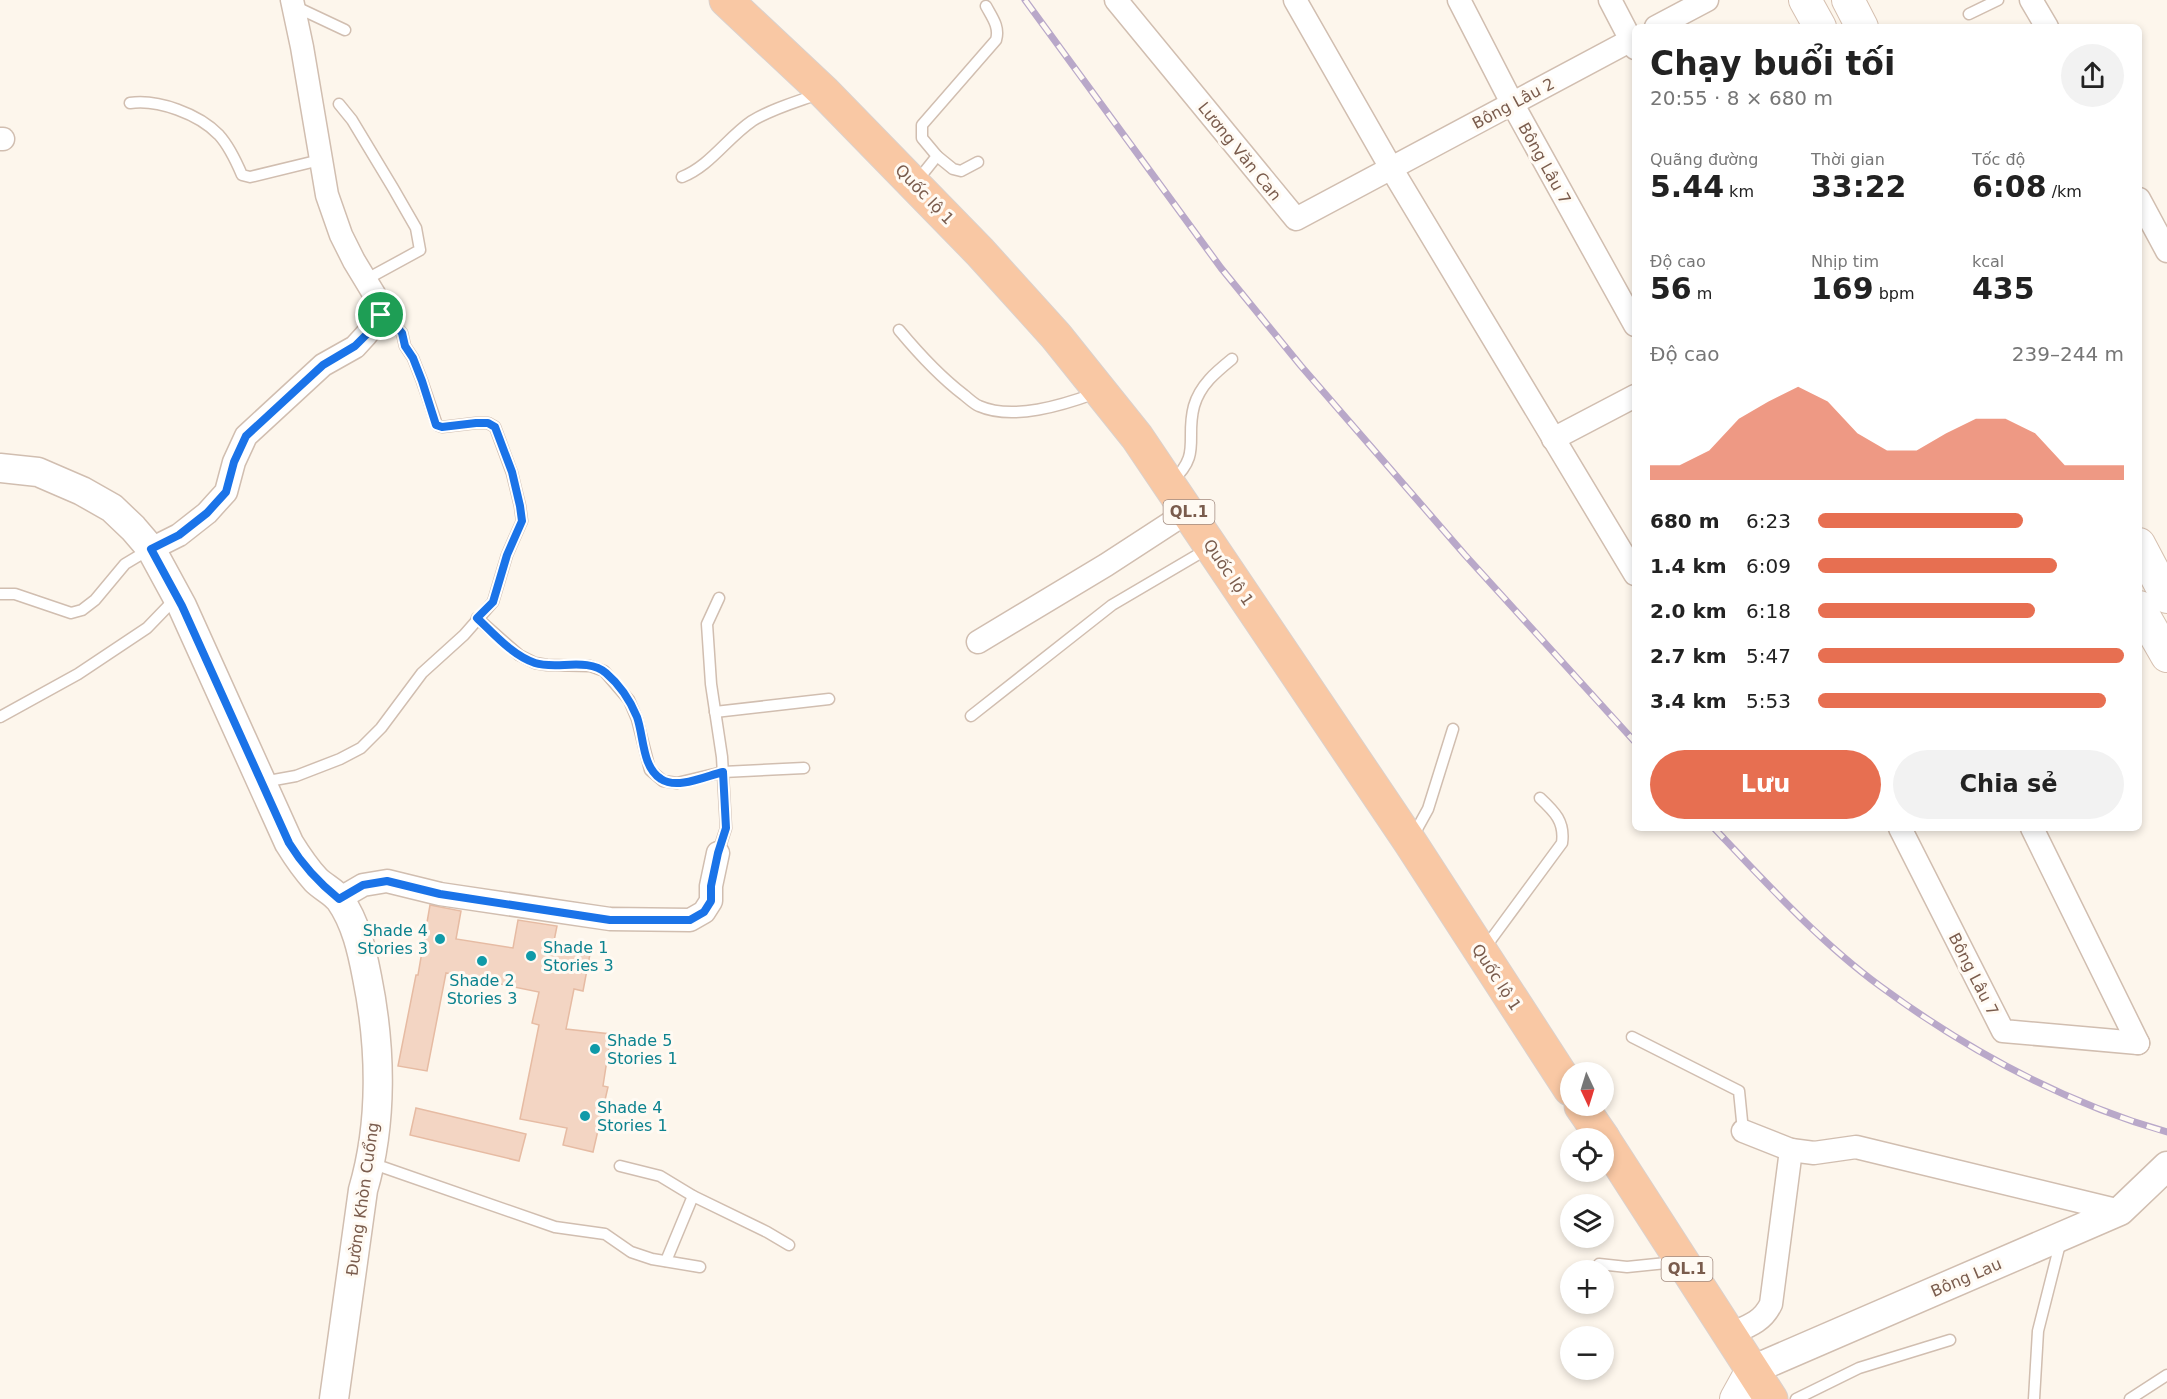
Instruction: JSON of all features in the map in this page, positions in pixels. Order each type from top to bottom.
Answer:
[{"type":"highway","name":"Quốc lộ 1","points":[[726,0],[824,92],[915,183],[1056,336],[1137,437],[1410,842],[1560,1074]]},
{"type":"highway","name":"QL.1","points":[[1614,1156],[1771,1399]]},
{"type":"main road","points":[[1805,0],[1818,24]]},
{"type":"main road","points":[[1848,0],[1860,24]]},
{"type":"main road","points":[[2148,557],[2167,597]]},
{"type":"main road","points":[[2142,612],[2167,656]]},
{"type":"main road","points":[[1736,1399],[1752,1370]]},
{"type":"street","name":"Lương Văn Can","points":[[1116,0],[1296,219],[1391,168]]},
{"type":"street","points":[[1295,0],[1391,168],[1632,569]]},
{"type":"street","name":"Bông Lâu 7","points":[[1459,0],[1512,103],[1632,320]]},
{"type":"street","points":[[1610,0],[1632,38]]},
{"type":"street","points":[[1662,24],[1707,0]]},
{"type":"street","points":[[2031,0],[2045,24]]},
{"type":"street","points":[[151,549],[179,535],[207,513],[226,492],[234,462],[246,436],[323,365],[355,346],[381,315],[377,299],[341,235],[327,195],[302,47],[292,3]]},
{"type":"street","name":"Bông Lâu 2","points":[[1391,168],[1512,103],[1632,43]]},
{"type":"street","points":[[2142,205],[2167,251]]},
{"type":"street","points":[[1553,439],[1632,398]]},
{"type":"street","name":"Đường Khòn Cuổng","points":[[0,468],[38,472],[82,491],[112,508],[134,528],[151,549],[177,597],[289,843],[300,861],[317,881],[339,899],[361,946],[377,1038],[376,1096],[371,1163],[363,1190],[334,1399]]},
{"type":"street","points":[[978,642],[1106,565],[1189,511]]},
{"type":"street","name":"Bông Lâu 7","points":[[1902,831],[2003,1031],[2138,1043],[2033,831]]},
{"type":"street","points":[[339,899],[363,885],[387,881],[440,894],[610,920],[690,920],[704,912],[711,901],[711,886],[718,853]]},
{"type":"street","points":[[1743,1131],[1791,1150],[1814,1152],[1856,1147],[2120,1211]]},
{"type":"street","points":[[1728,1335],[1758,1322],[1766,1315],[1771,1304],[1791,1150]]},
{"type":"street","name":"Bông Lau","points":[[1752,1370],[2120,1211],[2166,1170]]},
{"type":"lane","points":[[1969,14],[1998,0]]},
{"type":"lane","points":[[292,3],[345,30]]},
{"type":"lane","points":[[978,162],[961,171],[954,169],[938,156],[920,133],[922,125],[996,40],[997,26],[986,6]]},
{"type":"lane","points":[[682,177],[700,168],[725,142],[754,120],[824,92]]},
{"type":"lane","points":[[130,103],[141,101],[166,107],[190,115],[206,125],[221,137],[242,175],[250,177],[320,160]]},
{"type":"lane","points":[[339,104],[352,120],[416,228],[420,250],[365,280]]},
{"type":"lane","points":[[915,183],[938,156]]},
{"type":"lane","points":[[263,782],[296,776],[340,759],[361,748],[381,728],[423,673],[464,635],[493,602],[507,555],[522,521],[512,472],[495,427],[488,423],[442,427],[436,425],[422,381],[413,358],[405,346],[402,333],[381,315]]},
{"type":"lane","points":[[899,330],[941,376],[978,406],[1003,412],[1035,409],[1064,404],[1099,392]]},
{"type":"lane","points":[[1169,483],[1190,460],[1194,405],[1202,389],[1212,374],[1232,359]]},
{"type":"lane","points":[[971,716],[1112,605],[1212,547]]},
{"type":"lane","points":[[0,594],[15,594],[71,613],[82,610],[95,600],[125,564],[151,549]]},
{"type":"lane","points":[[0,717],[78,674],[147,628],[177,597]]},
{"type":"lane","points":[[718,598],[707,624],[711,684],[723,772],[726,828],[718,853]]},
{"type":"lane","points":[[477,618],[519,655],[535,663],[590,666],[604,671],[629,700],[637,718],[650,770],[663,781],[677,783],[723,772],[804,768]]},
{"type":"lane","points":[[715,712],[829,699]]},
{"type":"lane","points":[[1410,842],[1428,809],[1453,729]]},
{"type":"lane","points":[[1482,953],[1562,843],[1564,830],[1558,815],[1540,798]]},
{"type":"lane","points":[[1632,1037],[1739,1091],[1743,1131]]},
{"type":"lane","points":[[371,1163],[555,1227],[605,1234],[631,1252],[700,1267]]},
{"type":"lane","points":[[620,1166],[660,1176],[693,1196],[789,1245]]},
{"type":"lane","points":[[666,1261],[693,1196]]},
{"type":"lane","points":[[2034,1399],[2038,1331],[2063,1235]]},
{"type":"lane","points":[[1614,1266],[1627,1267],[1682,1261]]},
{"type":"lane","points":[[1796,1399],[1859,1368],[1950,1340]]},
{"type":"lane","points":[[2130,1399],[2167,1375]]},
{"type":"building","points":[[430,905],[461,911],[456,939],[513,948],[518,920],[557,926],[553,946],[590,954],[583,991],[574,989],[566,1029],[611,1034],[603,1086],[608,1087],[593,1152],[563,1145],[567,1128],[520,1119],[539,1025],[532,1023],[539,992],[446,973],[427,1071],[398,1066],[416,975],[418,975]]},
{"type":"building","points":[[416,1108],[526,1134],[519,1161],[410,1135]]},
{"type":"railway","points":[[1025,0],[1221,268],[1301,366],[1465,555],[1632,739]]},
{"type":"railway","points":[[1717,831],[1814,931],[1857,969],[1947,1032],[2017,1072],[2053,1089],[2128,1120],[2167,1132]]},
{"type":"place","name":"Shade 4 Stories 3","points":[[440,939]]},
{"type":"place","name":"Shade 1 Stories 3","points":[[531,956]]},
{"type":"place","name":"Shade 2 Stories 3","points":[[482,961]]},
{"type":"place","name":"Shade 5 Stories 1","points":[[595,1049]]},
{"type":"place","name":"Shade 4 Stories 1","points":[[585,1116]]},
{"type":"route","points":[[381,315],[402,333],[405,346],[413,358],[422,381],[436,425],[442,427],[488,423],[495,427],[512,472],[522,521],[507,555],[493,602],[477,618],[519,655],[535,663],[590,666],[604,671],[629,700],[637,718],[650,770],[663,781],[677,783],[723,772],[726,828],[711,886],[711,901],[704,912],[690,920],[610,920],[440,894],[387,881],[363,885],[339,899],[317,881],[300,861],[289,843],[182,606],[151,549],[179,535],[207,513],[226,492],[234,462],[246,436],[323,365],[355,346],[381,315]]}]
